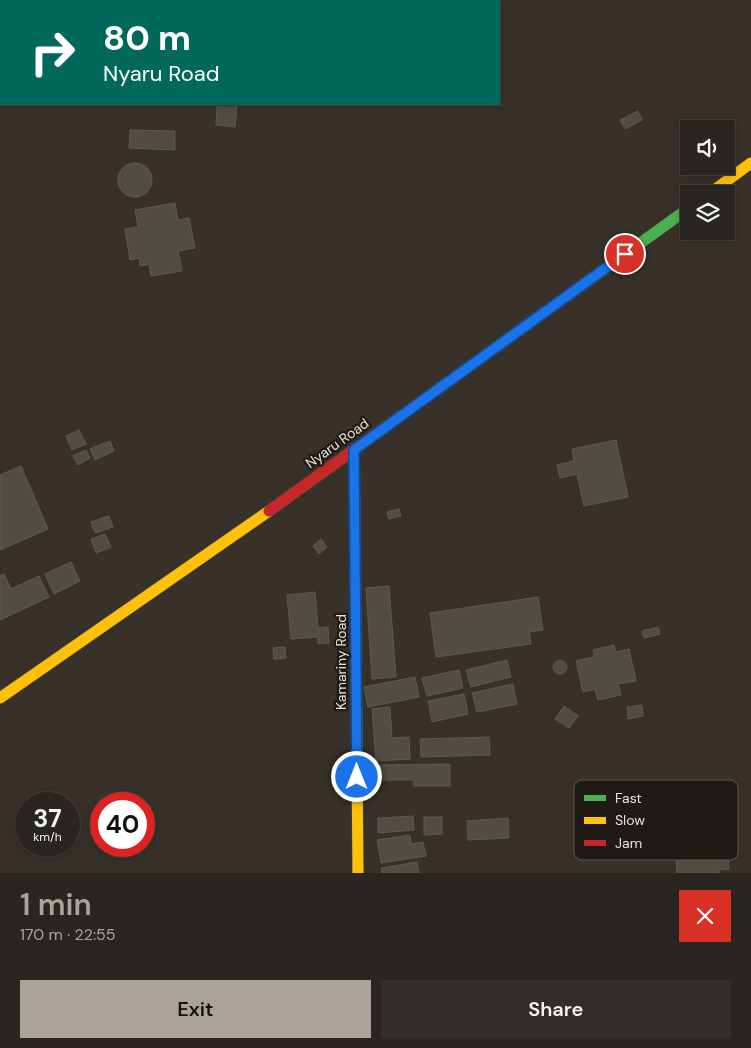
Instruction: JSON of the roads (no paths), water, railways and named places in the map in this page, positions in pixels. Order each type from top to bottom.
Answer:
[{"type":"main road","points":[[721,185],[751,163]]},
{"type":"main road","name":"Nyaru Road","points":[[0,698],[261,517],[680,215]]},
{"type":"main road","name":"Kamariny Road","points":[[354,450],[358,873]]}]
